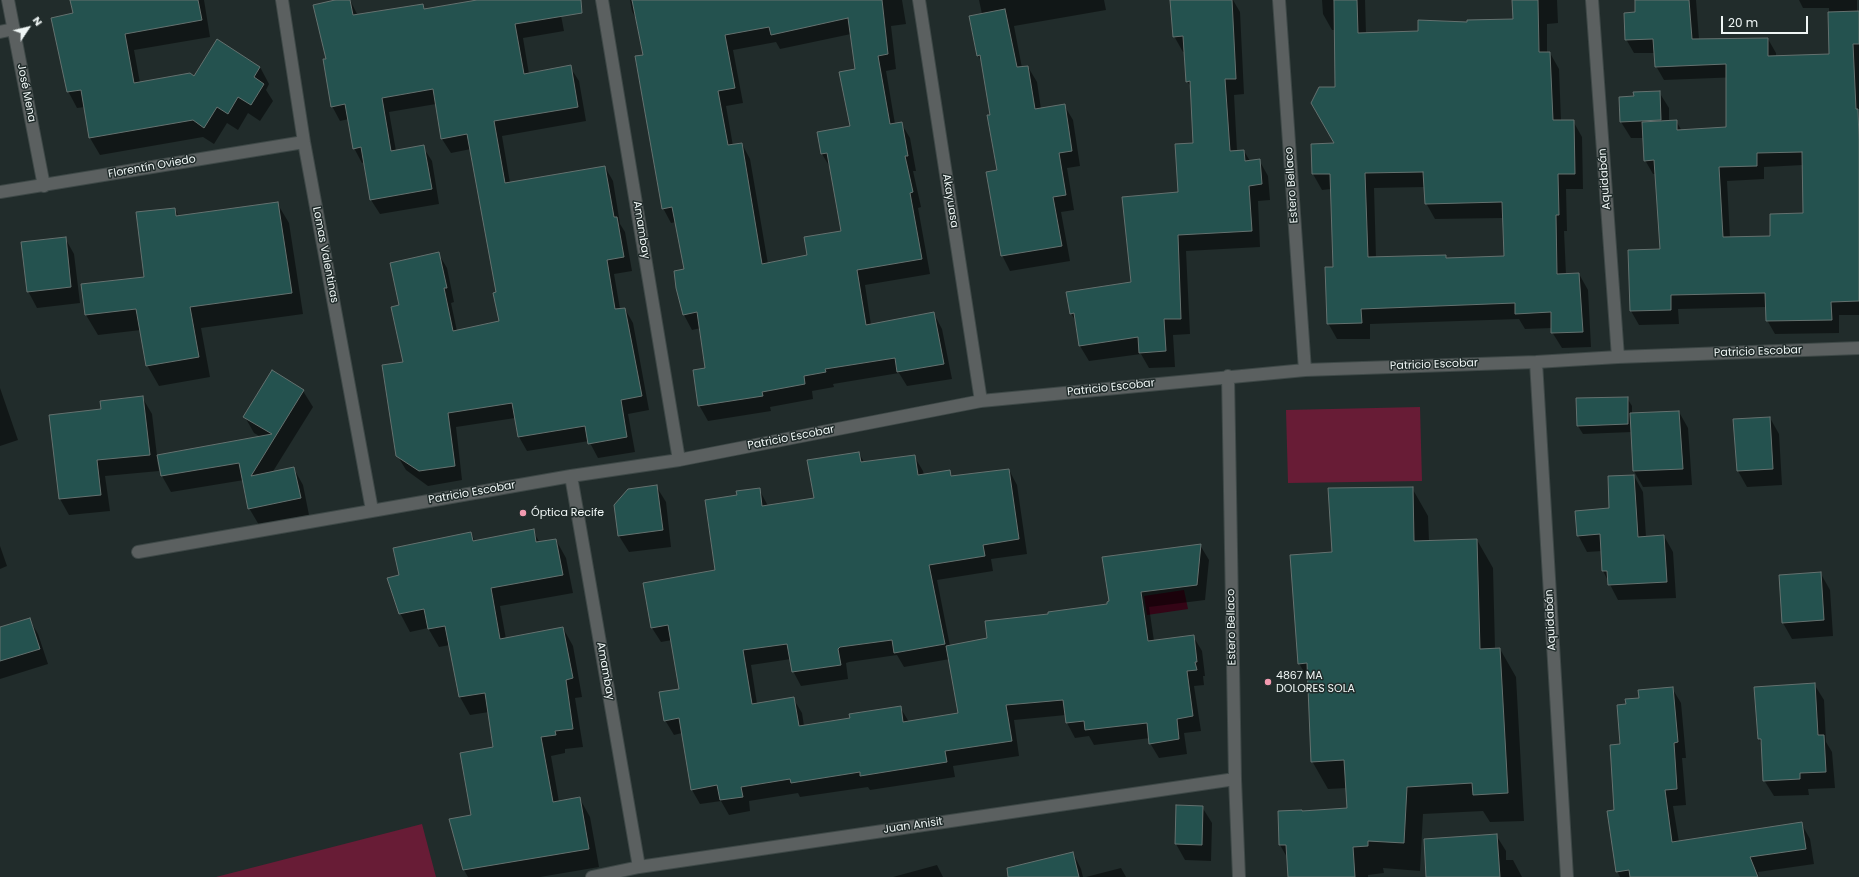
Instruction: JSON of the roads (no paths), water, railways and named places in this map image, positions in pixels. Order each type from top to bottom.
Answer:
[{"type":"street","name":"José Mena","points":[[8,0],[44,186]]},
{"type":"street","name":"Lomas Valentinas","points":[[282,0],[304,142],[372,510]]},
{"type":"street","name":"Amambay","points":[[602,0],[679,460]]},
{"type":"street","name":"Akayuasa","points":[[919,0],[981,402]]},
{"type":"street","name":"Estero Bellaco","points":[[1279,0],[1305,370]]},
{"type":"street","name":"Aquidabán","points":[[1592,0],[1618,357]]},
{"type":"street","points":[[0,32],[14,29]]},
{"type":"street","name":"Florentín Oviedo","points":[[0,192],[44,186],[304,142]]},
{"type":"street","name":"Patricio Escobar","points":[[138,552],[571,476],[679,460],[981,402],[1228,376],[1305,370],[1859,348]]},
{"type":"street","name":"Aquidabán","points":[[1536,362],[1567,877]]},
{"type":"street","name":"Estero Bellaco","points":[[1228,376],[1235,779],[1239,877]]},
{"type":"street","name":"Amambay","points":[[571,476],[639,867]]},
{"type":"street","name":"Juan Anisit","points":[[592,877],[639,867],[1235,779]]},
{"type":"place","name":"Óptica Recife","points":[[523,513]]},
{"type":"place","name":"4867 MA DOLORES SOLA","points":[[1268,682]]}]
